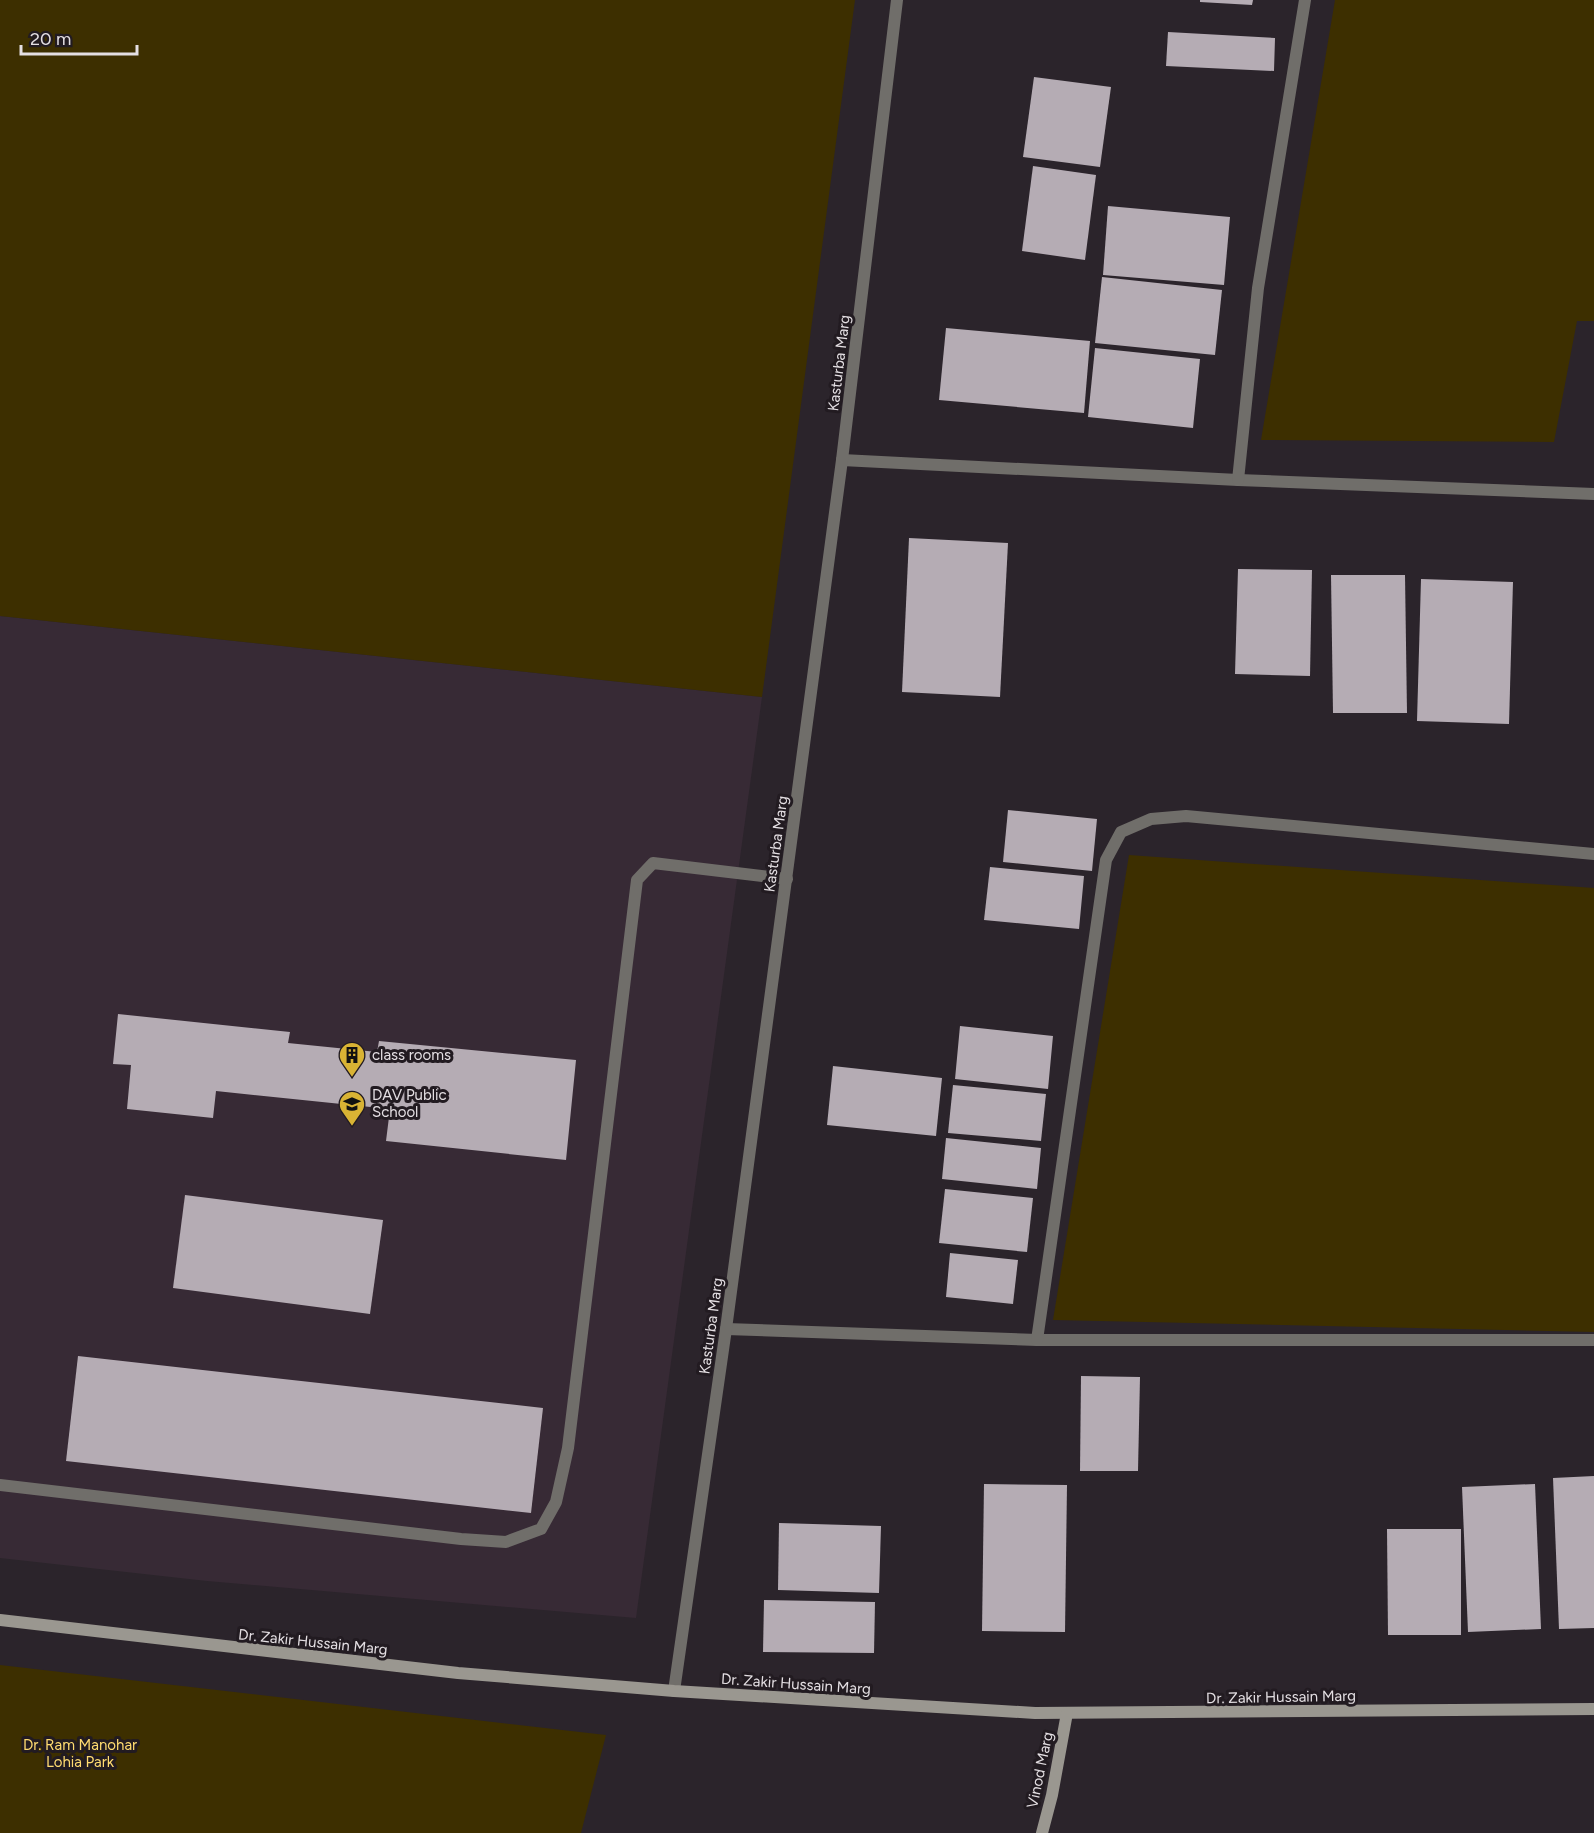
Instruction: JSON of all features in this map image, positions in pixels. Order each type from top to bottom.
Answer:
[{"type":"street","name":"Kasturba Marg","points":[[675,1691],[787,879],[842,460],[897,0]]},
{"type":"street","points":[[1238,480],[1258,288],[1305,0]]},
{"type":"street","points":[[842,460],[1238,480],[1594,494]]},
{"type":"street","points":[[1037,1340],[1106,860],[1121,831],[1151,819],[1186,816],[1594,854]]},
{"type":"street","points":[[0,1485],[461,1539],[506,1542],[541,1529],[556,1502],[568,1448],[637,880],[653,863],[787,879]]},
{"type":"street","points":[[726,1329],[1037,1340],[1594,1340]]},
{"type":"street","name":"Dr. Zakir Hussain Marg","points":[[0,1620],[458,1673],[675,1691],[1035,1713],[1594,1709]]},
{"type":"street","name":"Vinod Marg","points":[[1042,1833],[1052,1795],[1067,1713]]},
{"type":"shaded area","name":"DAV Public School","points":[[0,616],[762,697],[636,1618],[207,1581],[0,1558]]},
{"type":"green space","points":[[0,0],[855,0],[762,697],[0,616]]},
{"type":"green space","points":[[1335,0],[1594,0],[1594,321],[1577,321],[1554,442],[1261,440]]},
{"type":"green space","points":[[1129,855],[1594,888],[1594,1332],[1053,1320]]},
{"type":"green space","name":"Dr. Ram Manohar Lohia Park","points":[[0,1665],[606,1735],[581,1833],[0,1833]]},
{"type":"building","points":[[1200,0],[1253,0],[1252,5],[1200,2]]},
{"type":"building","points":[[1168,32],[1275,38],[1274,71],[1166,66]]},
{"type":"building","points":[[1034,77],[1111,87],[1100,167],[1023,157]]},
{"type":"building","points":[[1033,166],[1096,175],[1085,260],[1022,251]]},
{"type":"building","points":[[1108,206],[1230,217],[1224,285],[1103,275]]},
{"type":"building","points":[[1102,277],[1222,290],[1215,355],[1095,343]]},
{"type":"building","points":[[946,328],[1090,341],[1084,413],[939,400]]},
{"type":"building","points":[[1095,348],[1200,359],[1193,428],[1088,417]]},
{"type":"building","points":[[909,538],[1008,543],[1000,697],[902,692]]},
{"type":"building","points":[[1238,569],[1312,570],[1310,676],[1235,674]]},
{"type":"building","points":[[1331,575],[1405,575],[1407,713],[1333,713]]},
{"type":"building","points":[[1421,579],[1513,582],[1509,724],[1417,721]]},
{"type":"building","points":[[1008,810],[1097,819],[1092,871],[1003,862]]},
{"type":"building","points":[[990,867],[1084,876],[1079,929],[984,920]]},
{"type":"building","name":"class rooms","points":[[118,1014],[290,1032],[288,1043],[377,1052],[379,1041],[576,1060],[566,1160],[386,1141],[390,1109],[216,1091],[213,1118],[127,1109],[131,1065],[113,1064]]},
{"type":"building","points":[[960,1026],[1053,1036],[1048,1089],[955,1079]]},
{"type":"building","points":[[833,1066],[942,1078],[936,1136],[827,1125]]},
{"type":"building","points":[[953,1085],[1046,1094],[1041,1141],[948,1133]]},
{"type":"building","points":[[946,1138],[1041,1148],[1037,1189],[942,1179]]},
{"type":"building","points":[[945,1189],[1033,1198],[1027,1252],[939,1243]]},
{"type":"building","points":[[185,1195],[383,1220],[370,1314],[173,1288]]},
{"type":"building","points":[[950,1253],[1018,1260],[1013,1304],[946,1297]]},
{"type":"building","points":[[78,1356],[543,1408],[531,1513],[66,1461]]},
{"type":"building","points":[[1081,1376],[1140,1377],[1138,1471],[1080,1471]]},
{"type":"building","points":[[1594,1476],[1594,1628],[1559,1629],[1553,1478]]},
{"type":"building","points":[[984,1484],[1067,1485],[1065,1632],[982,1631]]},
{"type":"building","points":[[1535,1484],[1541,1629],[1468,1632],[1462,1487]]},
{"type":"building","points":[[779,1523],[881,1526],[879,1593],[778,1590]]},
{"type":"building","points":[[1387,1529],[1461,1529],[1461,1635],[1388,1635]]},
{"type":"building","points":[[764,1600],[875,1602],[874,1653],[763,1652]]},
{"type":"place","name":"class rooms","points":[[352,1078]]},
{"type":"place","name":"DAV Public School","points":[[352,1127]]}]
